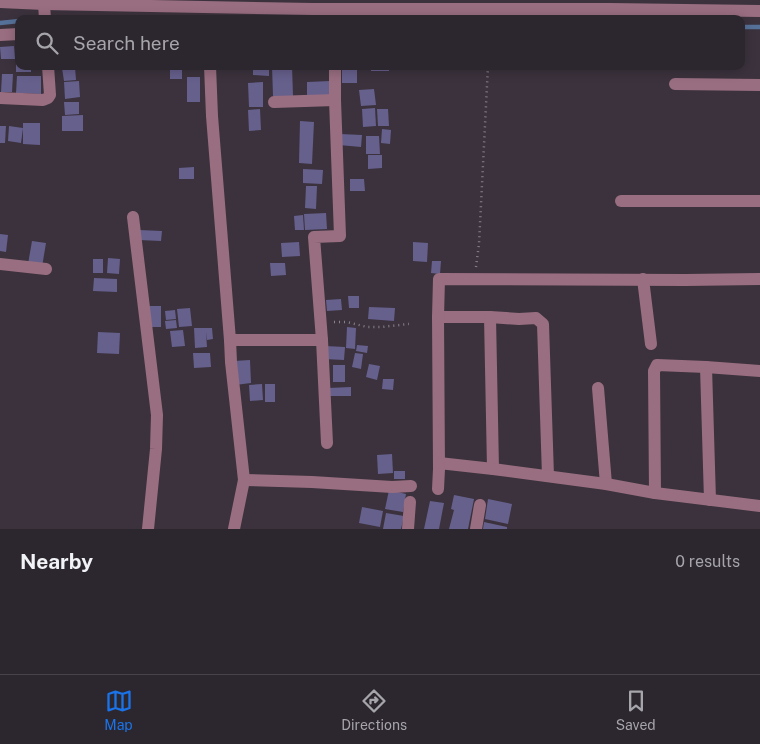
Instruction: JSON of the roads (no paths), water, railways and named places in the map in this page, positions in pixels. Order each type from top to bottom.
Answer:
[{"type":"street","points":[[0,2],[47,8],[174,3],[208,14],[333,14],[465,5],[542,4],[758,7]]},
{"type":"street","points":[[0,35],[15,34]]},
{"type":"street","points":[[0,98],[43,100],[48,98],[50,94],[48,70]]},
{"type":"street","points":[[210,70],[231,362],[244,480],[234,529]]},
{"type":"street","points":[[327,443],[314,237],[340,236],[335,70]]},
{"type":"street","points":[[675,84],[760,85]]},
{"type":"street","points":[[274,102],[335,100]]},
{"type":"street","points":[[621,201],[760,202]]},
{"type":"street","points":[[133,216],[156,415],[156,449],[148,529]]},
{"type":"street","points":[[0,264],[46,269]]},
{"type":"street","points":[[438,489],[439,279],[760,279]]},
{"type":"street","points":[[643,279],[651,344]]},
{"type":"street","points":[[438,317],[536,318],[543,324],[548,476]]},
{"type":"street","points":[[490,317],[494,469]]},
{"type":"street","points":[[230,340],[322,340]]},
{"type":"street","points":[[655,493],[655,368],[657,366],[706,366],[760,371]]},
{"type":"street","points":[[706,366],[710,500]]},
{"type":"street","points":[[598,388],[606,484]]},
{"type":"street","points":[[439,463],[548,476],[655,493],[760,506]]},
{"type":"street","points":[[244,480],[392,487],[411,486]]},
{"type":"street","points":[[408,529],[410,502]]},
{"type":"street","points":[[476,529],[480,504]]},
{"type":"waterway","points":[[0,23],[15,21]]},
{"type":"waterway","points":[[745,27],[760,27]]}]
